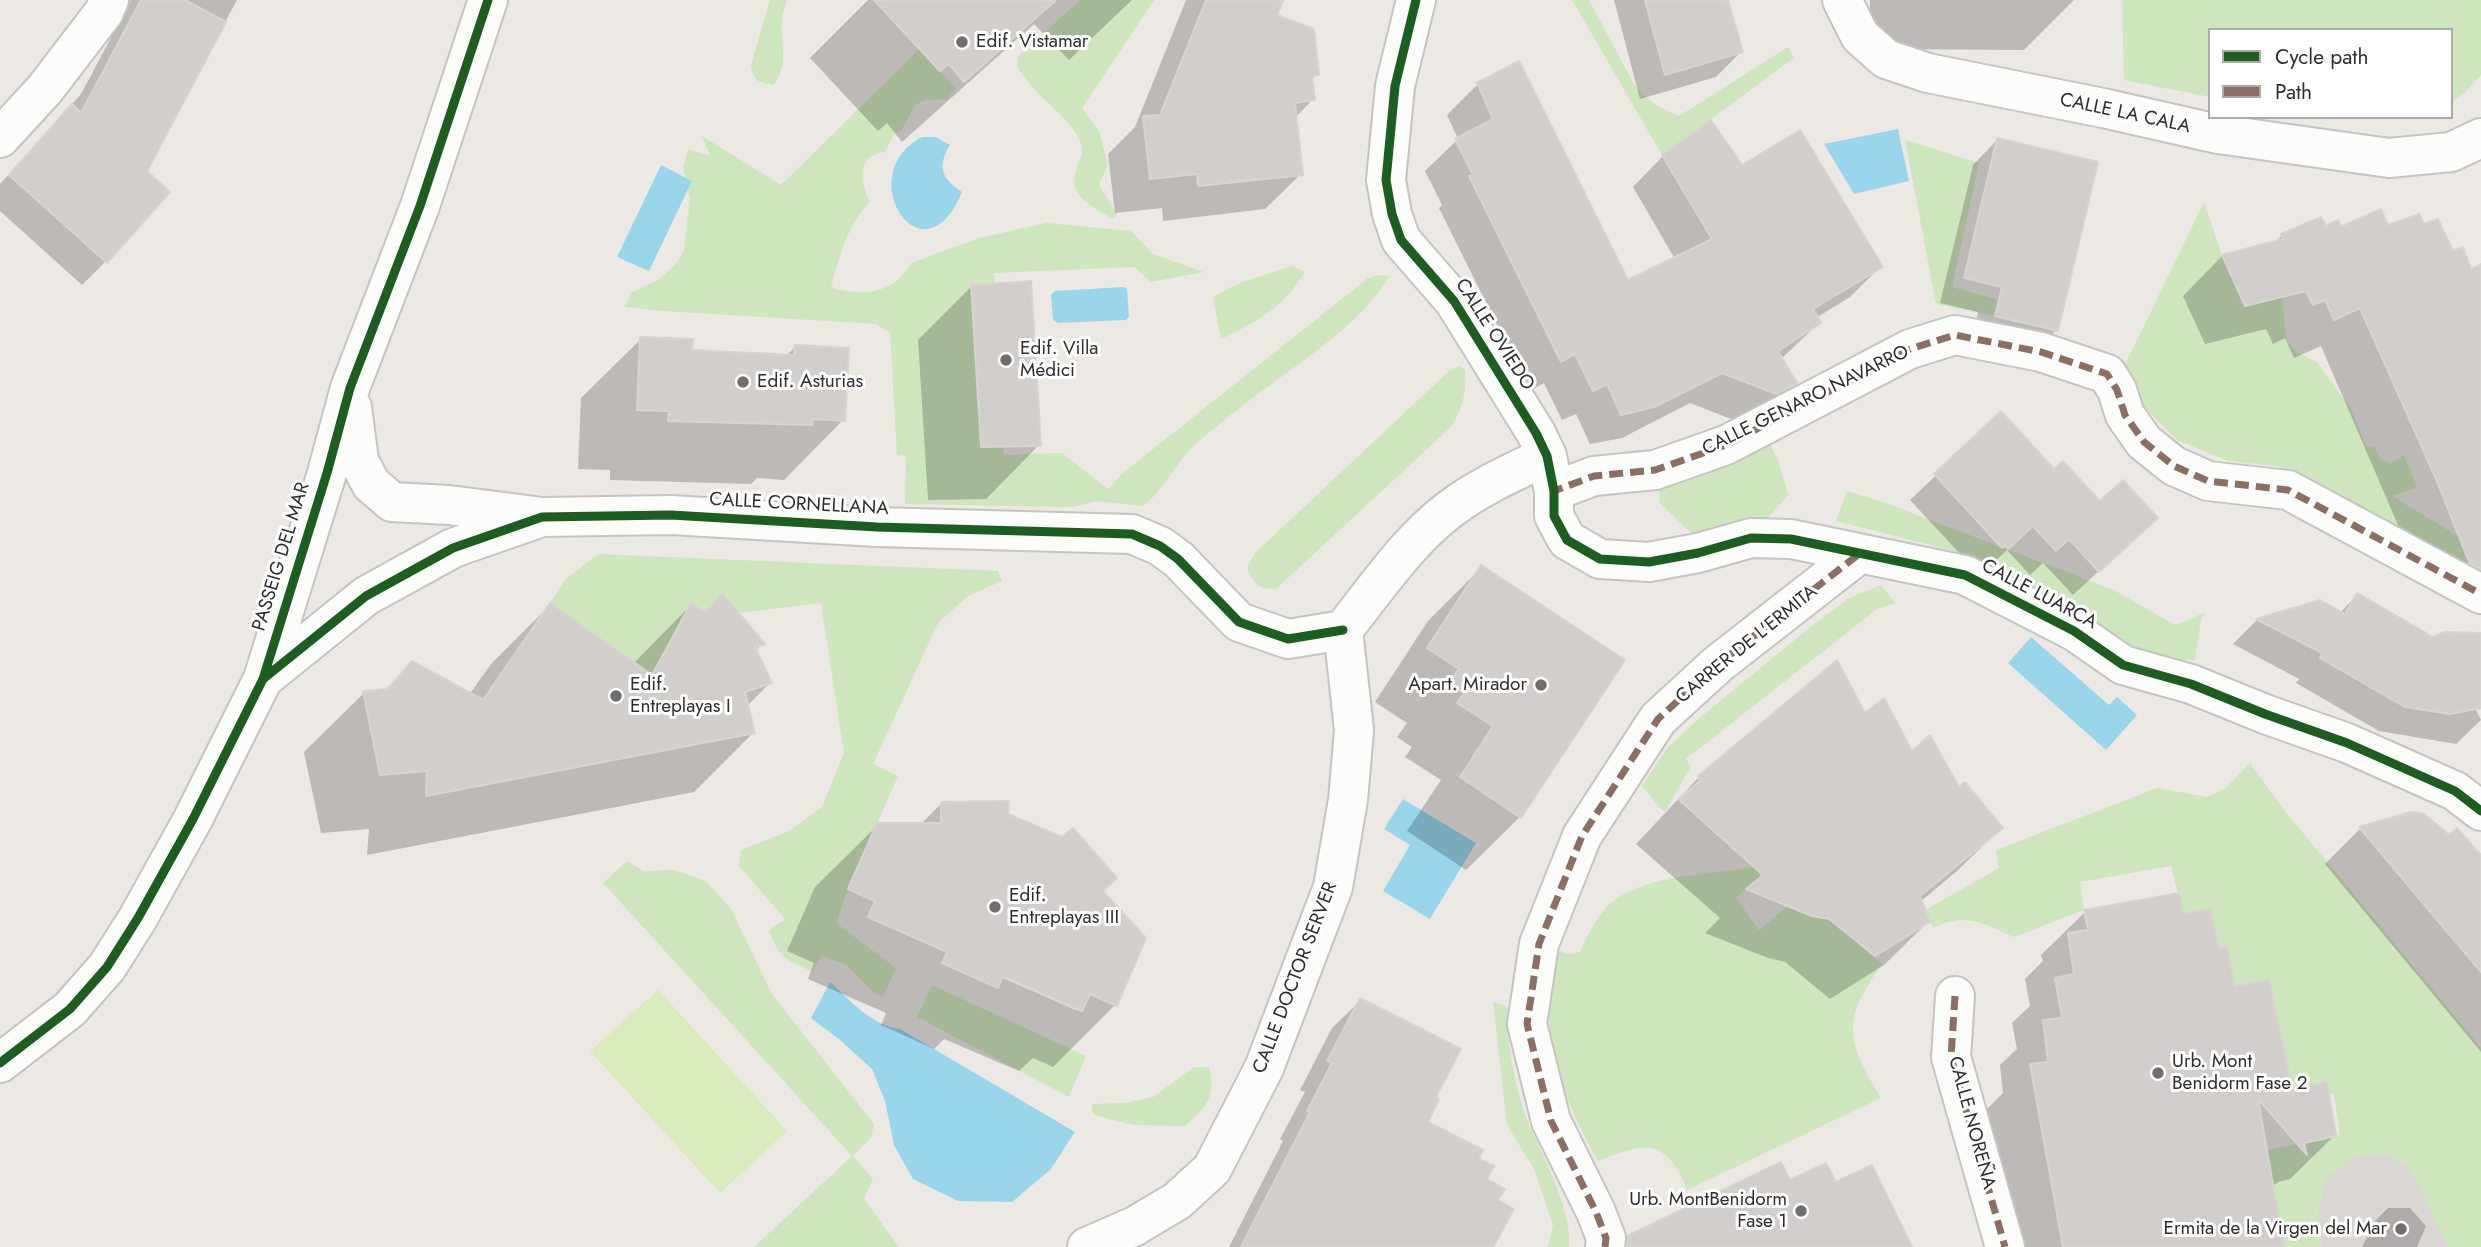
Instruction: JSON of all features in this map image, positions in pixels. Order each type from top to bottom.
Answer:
[{"type":"street","points":[[0,138],[46,89],[104,12],[110,0]]},
{"type":"street","name":"PASSEIG DEL MAR","points":[[0,1062],[70,1009],[107,967],[138,918],[193,819],[263,679],[327,473],[350,388],[420,206],[488,0]]},
{"type":"street","name":"CALLE OVIEDO","points":[[1416,0],[1395,86],[1386,180],[1392,214],[1401,240],[1454,301],[1536,433],[1551,473]]},
{"type":"street","name":"CALLE LA CALA","points":[[1842,0],[1860,36],[1886,59],[1928,73],[2218,134],[2389,158],[2451,152],[2481,138]]},
{"type":"street","name":"CALLE GENARO NAVARRO","points":[[1343,630],[1407,549],[1447,511],[1484,486],[1551,473],[1594,476],[1655,470],[1726,445],[1910,349],[1955,335],[2041,352],[2107,374],[2117,390],[2125,415],[2144,442],[2174,466],[2208,481],[2288,490],[2481,594]]},
{"type":"street","points":[[350,388],[359,461],[371,484],[392,502],[449,505],[542,517]]},
{"type":"street","name":"CALLE LUARCA","points":[[1551,473],[1553,516],[1567,540],[1600,559],[1648,562],[1698,553],[1751,538],[1791,539],[1965,575],[2074,631],[2123,665],[2192,684],[2347,743],[2455,791],[2481,811]]},
{"type":"street","name":"CALLE CORNELLANA","points":[[263,679],[366,596],[453,548],[542,517],[671,515],[877,527],[1132,534],[1160,546],[1178,559],[1238,622],[1288,639],[1343,630]]},
{"type":"street","name":"CARRER DE L'ERMITA","points":[[1605,1247],[1606,1238],[1597,1212],[1551,1121],[1527,1024],[1539,944],[1582,836],[1658,719],[1717,664],[1859,554]]},
{"type":"street","name":"CALLE DOCTOR SERVER","points":[[1087,1247],[1135,1226],[1177,1201],[1212,1169],[1269,1056],[1333,887],[1348,800],[1354,730],[1343,630]]},
{"type":"street","name":"CALLE NOREÑA","points":[[1955,996],[1951,1057],[2005,1247]]},
{"type":"green space","points":[[770,0],[787,0],[781,27],[782,67],[774,85],[758,80],[753,75],[751,65]]},
{"type":"green space","points":[[1080,0],[1154,0],[1082,108],[1099,131],[1108,164],[1099,185],[1117,214],[1114,219],[1088,203],[1077,192],[1074,178],[1082,146],[1066,120],[1034,89],[1017,67],[1018,56]]},
{"type":"green space","points":[[1572,0],[1589,0],[1634,84],[1654,103],[1679,116],[1788,47],[1794,58],[1662,155]]},
{"type":"green space","points":[[2122,0],[2481,0],[2481,75],[2465,93],[2453,101],[2453,28],[2208,28],[2208,97],[2124,80]]},
{"type":"green space","points":[[920,48],[956,89],[947,99],[925,100],[915,105],[902,130],[894,134],[885,152],[869,158],[865,164],[864,186],[870,202],[850,231],[831,287],[855,292],[877,290],[896,281],[911,263],[979,238],[1046,223],[1131,231],[1153,254],[1204,272],[1151,282],[1134,267],[994,273],[995,283],[971,285],[981,447],[1003,447],[1004,455],[1062,453],[1108,489],[1123,473],[1368,278],[1389,276],[1379,292],[1349,324],[1199,441],[1143,506],[1096,501],[1074,507],[905,504],[906,456],[897,455],[890,333],[876,324],[624,307],[632,292],[658,280],[676,264],[684,250],[690,199],[683,167],[688,149],[710,156],[702,136],[781,185]]},
{"type":"green space","points":[[1905,140],[1979,163],[1952,287],[1999,300],[1995,316],[1936,304]]},
{"type":"green space","points":[[2204,202],[2222,255],[2245,305],[2282,297],[2286,340],[2296,352],[2317,362],[2351,409],[2366,446],[2375,447],[2380,459],[2391,463],[2404,455],[2417,487],[2392,496],[2463,539],[2481,531],[2481,575],[2307,476],[2276,466],[2228,461],[2177,440],[2144,407],[2125,365]]},
{"type":"green space","points":[[1292,266],[1305,272],[1288,295],[1269,312],[1221,339],[1213,297],[1237,284]]},
{"type":"green space","points":[[1459,366],[1465,369],[1465,391],[1452,426],[1276,589],[1257,584],[1247,568],[1255,553],[1449,371]]},
{"type":"green space","points":[[1769,442],[1779,462],[1788,495],[1766,520],[1694,536],[1660,503],[1658,486]]},
{"type":"green space","points":[[1847,491],[1883,502],[2114,590],[2175,625],[2206,612],[2201,620],[2195,660],[2176,660],[2141,653],[2073,608],[1976,560],[1950,550],[1836,521]]},
{"type":"green space","points":[[598,554],[998,571],[1002,581],[968,596],[938,623],[873,764],[898,776],[848,889],[836,923],[896,968],[883,997],[873,992],[846,965],[822,956],[812,971],[785,957],[776,946],[769,930],[785,919],[739,866],[741,850],[789,831],[822,807],[844,753],[821,603],[739,613],[722,593],[706,613],[691,603],[652,675],[550,603],[565,580]]},
{"type":"green space","points":[[1881,585],[1895,603],[1877,609],[1686,759],[1691,766],[1665,812],[1662,810],[1642,786],[1668,747],[1814,624],[1849,598]]},
{"type":"green space","points":[[2250,763],[2284,810],[2481,1048],[2481,1247],[2447,1247],[2432,1218],[2318,1214],[2321,1247],[2284,1247],[2267,1150],[2340,1135],[2334,1094],[2329,1095],[2327,1082],[2288,1088],[2287,1062],[2269,980],[2235,986],[2227,947],[2219,948],[2210,910],[2183,914],[2171,866],[2080,882],[2084,910],[2014,937],[1984,924],[1965,920],[1955,920],[1933,928],[1925,910],[1999,868],[1996,850],[2157,788],[2207,797],[2226,788]]},
{"type":"green space","points":[[627,861],[643,871],[675,870],[707,882],[731,909],[772,994],[874,1124],[871,1138],[853,1156],[873,1179],[864,1199],[899,1247],[754,1247],[852,1156],[603,883]]},
{"type":"green space","points":[[1754,867],[1761,877],[1736,898],[1759,930],[1792,902],[1824,915],[1882,964],[1860,1001],[1854,1017],[1853,1031],[1861,1060],[1881,1098],[1687,1190],[1671,1160],[1652,1148],[1628,1150],[1598,1161],[1572,1110],[1555,1060],[1549,1008],[1558,951],[1571,954],[1580,952],[1602,912],[1612,902],[1643,886],[1680,877]]},
{"type":"green space","points":[[932,985],[1086,1056],[1069,1097],[917,1017]]},
{"type":"green space","points":[[658,990],[787,1131],[720,1193],[590,1051]]},
{"type":"green space","points":[[1493,1001],[1507,1007],[1509,1046],[1519,1097],[1560,1196],[1569,1231],[1569,1247],[1548,1247],[1553,1225],[1534,1169],[1507,1125]]},
{"type":"green space","points":[[1194,1067],[1209,1067],[1212,1086],[1204,1107],[1185,1126],[1133,1125],[1097,1116],[1092,1112],[1092,1104],[1125,1103],[1153,1097]]},
{"type":"shaded area","points":[[2387,1155],[2407,1166],[2417,1180],[2447,1247],[2321,1247],[2318,1214],[2325,1179],[2356,1156]]},
{"type":"water","points":[[1898,129],[1909,181],[1854,194],[1824,144]]},
{"type":"water","points":[[922,137],[936,137],[950,145],[943,160],[943,171],[949,182],[962,192],[946,218],[929,229],[913,226],[900,214],[893,196],[892,175],[901,154]]},
{"type":"water","points":[[661,165],[692,181],[649,271],[617,257]]},
{"type":"water","points":[[1127,289],[1129,317],[1126,320],[1058,323],[1053,320],[1051,295],[1055,291]]},
{"type":"water","points":[[2031,637],[2109,705],[2117,697],[2137,715],[2106,750],[2008,663]]},
{"type":"water","points":[[1403,799],[1476,843],[1430,919],[1383,891],[1410,845],[1384,829]]},
{"type":"water","points":[[830,982],[880,1023],[900,1029],[1075,1132],[1050,1170],[1012,1202],[958,1201],[913,1179],[894,1145],[885,1101],[872,1069],[811,1018]]},
{"type":"building","points":[[141,0],[185,0],[226,22],[147,171],[170,192],[107,263],[9,175],[72,104],[81,113]]},
{"type":"building","name":"Edif. Vistamar","points":[[874,0],[1056,0],[964,82],[949,64],[940,71]]},
{"type":"building","points":[[1206,0],[1283,0],[1277,15],[1314,29],[1319,75],[1312,75],[1315,100],[1295,103],[1303,175],[1198,186],[1197,174],[1150,179],[1143,116],[1160,115]]},
{"type":"building","points":[[1645,0],[1728,0],[1743,52],[1665,75]]},
{"type":"building","points":[[1519,61],[1628,280],[1712,239],[1662,155],[1711,120],[1742,165],[1800,130],[1883,267],[1813,309],[1821,323],[1778,351],[1797,383],[1776,394],[1722,373],[1654,407],[1621,415],[1607,384],[1593,391],[1575,354],[1561,362],[1469,176],[1473,175],[1455,139],[1493,119],[1477,83]]},
{"type":"building","points":[[1997,138],[2098,162],[2058,331],[1995,316],[2002,287],[1964,278]]},
{"type":"building","points":[[2381,209],[2388,225],[2419,214],[2424,224],[2438,219],[2453,251],[2463,247],[2471,269],[2481,264],[2481,569],[2469,562],[2436,479],[2360,308],[2334,320],[2325,300],[2313,305],[2306,291],[2245,306],[2222,255],[2283,239],[2281,234],[2321,217],[2326,226],[2338,220],[2341,227]]},
{"type":"building","name":"Edif. Villa Médici","points":[[1031,281],[1041,446],[981,447],[971,285]]},
{"type":"building","name":"Edif. Asturias","points":[[640,337],[693,339],[692,350],[794,355],[795,345],[849,348],[845,421],[813,419],[812,425],[668,421],[669,411],[637,410]]},
{"type":"building","points":[[2001,411],[2054,469],[2063,461],[2100,501],[2123,480],[2158,518],[2099,572],[2069,539],[2056,551],[2033,526],[2008,549],[2005,545],[2002,548],[1934,474]]},
{"type":"building","name":"Apart. Mirador","points":[[1481,565],[1625,660],[1521,818],[1460,777],[1493,726],[1457,703],[1464,693],[1449,682],[1459,669],[1427,648]]},
{"type":"building","name":"Edif. Entreplayas I","points":[[722,593],[765,644],[755,647],[772,683],[745,692],[755,733],[426,796],[427,771],[380,775],[363,691],[388,689],[412,661],[483,700],[550,603],[652,675],[691,603],[706,613]]},
{"type":"building","points":[[2357,593],[2433,637],[2444,632],[2481,633],[2481,708],[2450,714],[2405,707],[2320,658],[2322,653],[2256,619],[2320,600],[2345,614]]},
{"type":"building","points":[[1837,660],[1865,713],[1884,698],[1912,751],[1930,735],[1959,787],[1965,782],[2003,828],[1920,896],[1930,922],[1875,956],[1829,919],[1812,916],[1746,889],[1763,875],[1678,799],[1700,781],[1698,776]]},
{"type":"building","name":"Edif. Entreplayas III","points":[[1009,801],[1008,814],[1062,837],[1073,828],[1117,878],[1103,891],[1146,938],[1117,1006],[1090,994],[1082,1011],[1003,976],[998,988],[942,963],[947,952],[868,917],[875,901],[848,889],[877,823],[941,823],[941,802]]},
{"type":"building","points":[[2410,812],[2424,814],[2449,835],[2457,828],[2481,855],[2481,972],[2359,827]]},
{"type":"building","name":"Urb. Mont Benidorm Fase 2","points":[[2179,893],[2183,914],[2210,909],[2219,948],[2227,946],[2235,986],[2269,980],[2292,1088],[2327,1082],[2336,1136],[2304,1143],[2307,1155],[2258,1099],[2284,1247],[2063,1247],[2030,1064],[2048,1062],[2043,1020],[2062,1018],[2055,978],[2074,974],[2068,933],[2088,930],[2084,910]]},
{"type":"building","points":[[1360,998],[1461,1049],[1436,1097],[1439,1099],[1428,1122],[1483,1150],[1479,1159],[1494,1166],[1487,1179],[1505,1189],[1498,1200],[1514,1209],[1493,1247],[1241,1247],[1310,1112],[1307,1111],[1332,1063],[1327,1061]]},
{"type":"building","name":"Urb. MontBenidorm Fase 1","points":[[1781,1162],[1790,1180],[1826,1163],[1836,1182],[1872,1165],[1912,1247],[1627,1247],[1627,1236]]},
{"type":"marked path","points":[[1554,496],[1554,491],[1594,476],[1655,470],[1726,445],[1910,349],[1955,335],[2041,352],[2107,374],[2117,390],[2125,415],[2144,442],[2174,466],[2208,481],[2288,490],[2481,594]]},
{"type":"marked path","points":[[1605,1247],[1606,1238],[1596,1212],[1551,1121],[1527,1024],[1539,944],[1582,836],[1658,719],[1718,664],[1859,554]]},
{"type":"marked path","points":[[1955,996],[1951,1057],[2005,1247]]},
{"type":"cycle path","points":[[0,1063],[70,1009],[107,967],[138,918],[193,819],[263,679],[327,473],[350,388],[420,206],[488,0]]},
{"type":"cycle path","points":[[1416,0],[1395,86],[1386,180],[1392,214],[1401,240],[1454,301],[1536,433],[1547,456],[1554,491],[1554,516],[1567,540],[1600,559],[1649,562],[1698,553],[1751,538],[1791,539],[1965,575],[2074,631],[2123,665],[2191,684],[2347,743],[2455,791],[2481,811]]},
{"type":"cycle path","points":[[263,679],[366,596],[453,548],[542,517],[671,515],[877,527],[1132,534],[1160,546],[1178,559],[1239,622],[1288,639],[1343,630]]},
{"type":"place","name":"Edif. Vistamar","points":[[962,42]]},
{"type":"place","name":"Edif. Villa Médici","points":[[1006,360]]},
{"type":"place","name":"Edif. Asturias","points":[[743,382]]},
{"type":"place","name":"Apart. Mirador","points":[[1541,685]]},
{"type":"place","name":"Edif. Entreplayas I","points":[[616,696]]},
{"type":"place","name":"Edif. Entreplayas III","points":[[995,907]]},
{"type":"place","name":"Urb. Mont Benidorm Fase 2","points":[[2158,1073]]},
{"type":"place","name":"Urb. MontBenidorm Fase 1","points":[[1801,1211]]},
{"type":"place","name":"Ermita de la Virgen del Mar","points":[[2401,1229]]}]
